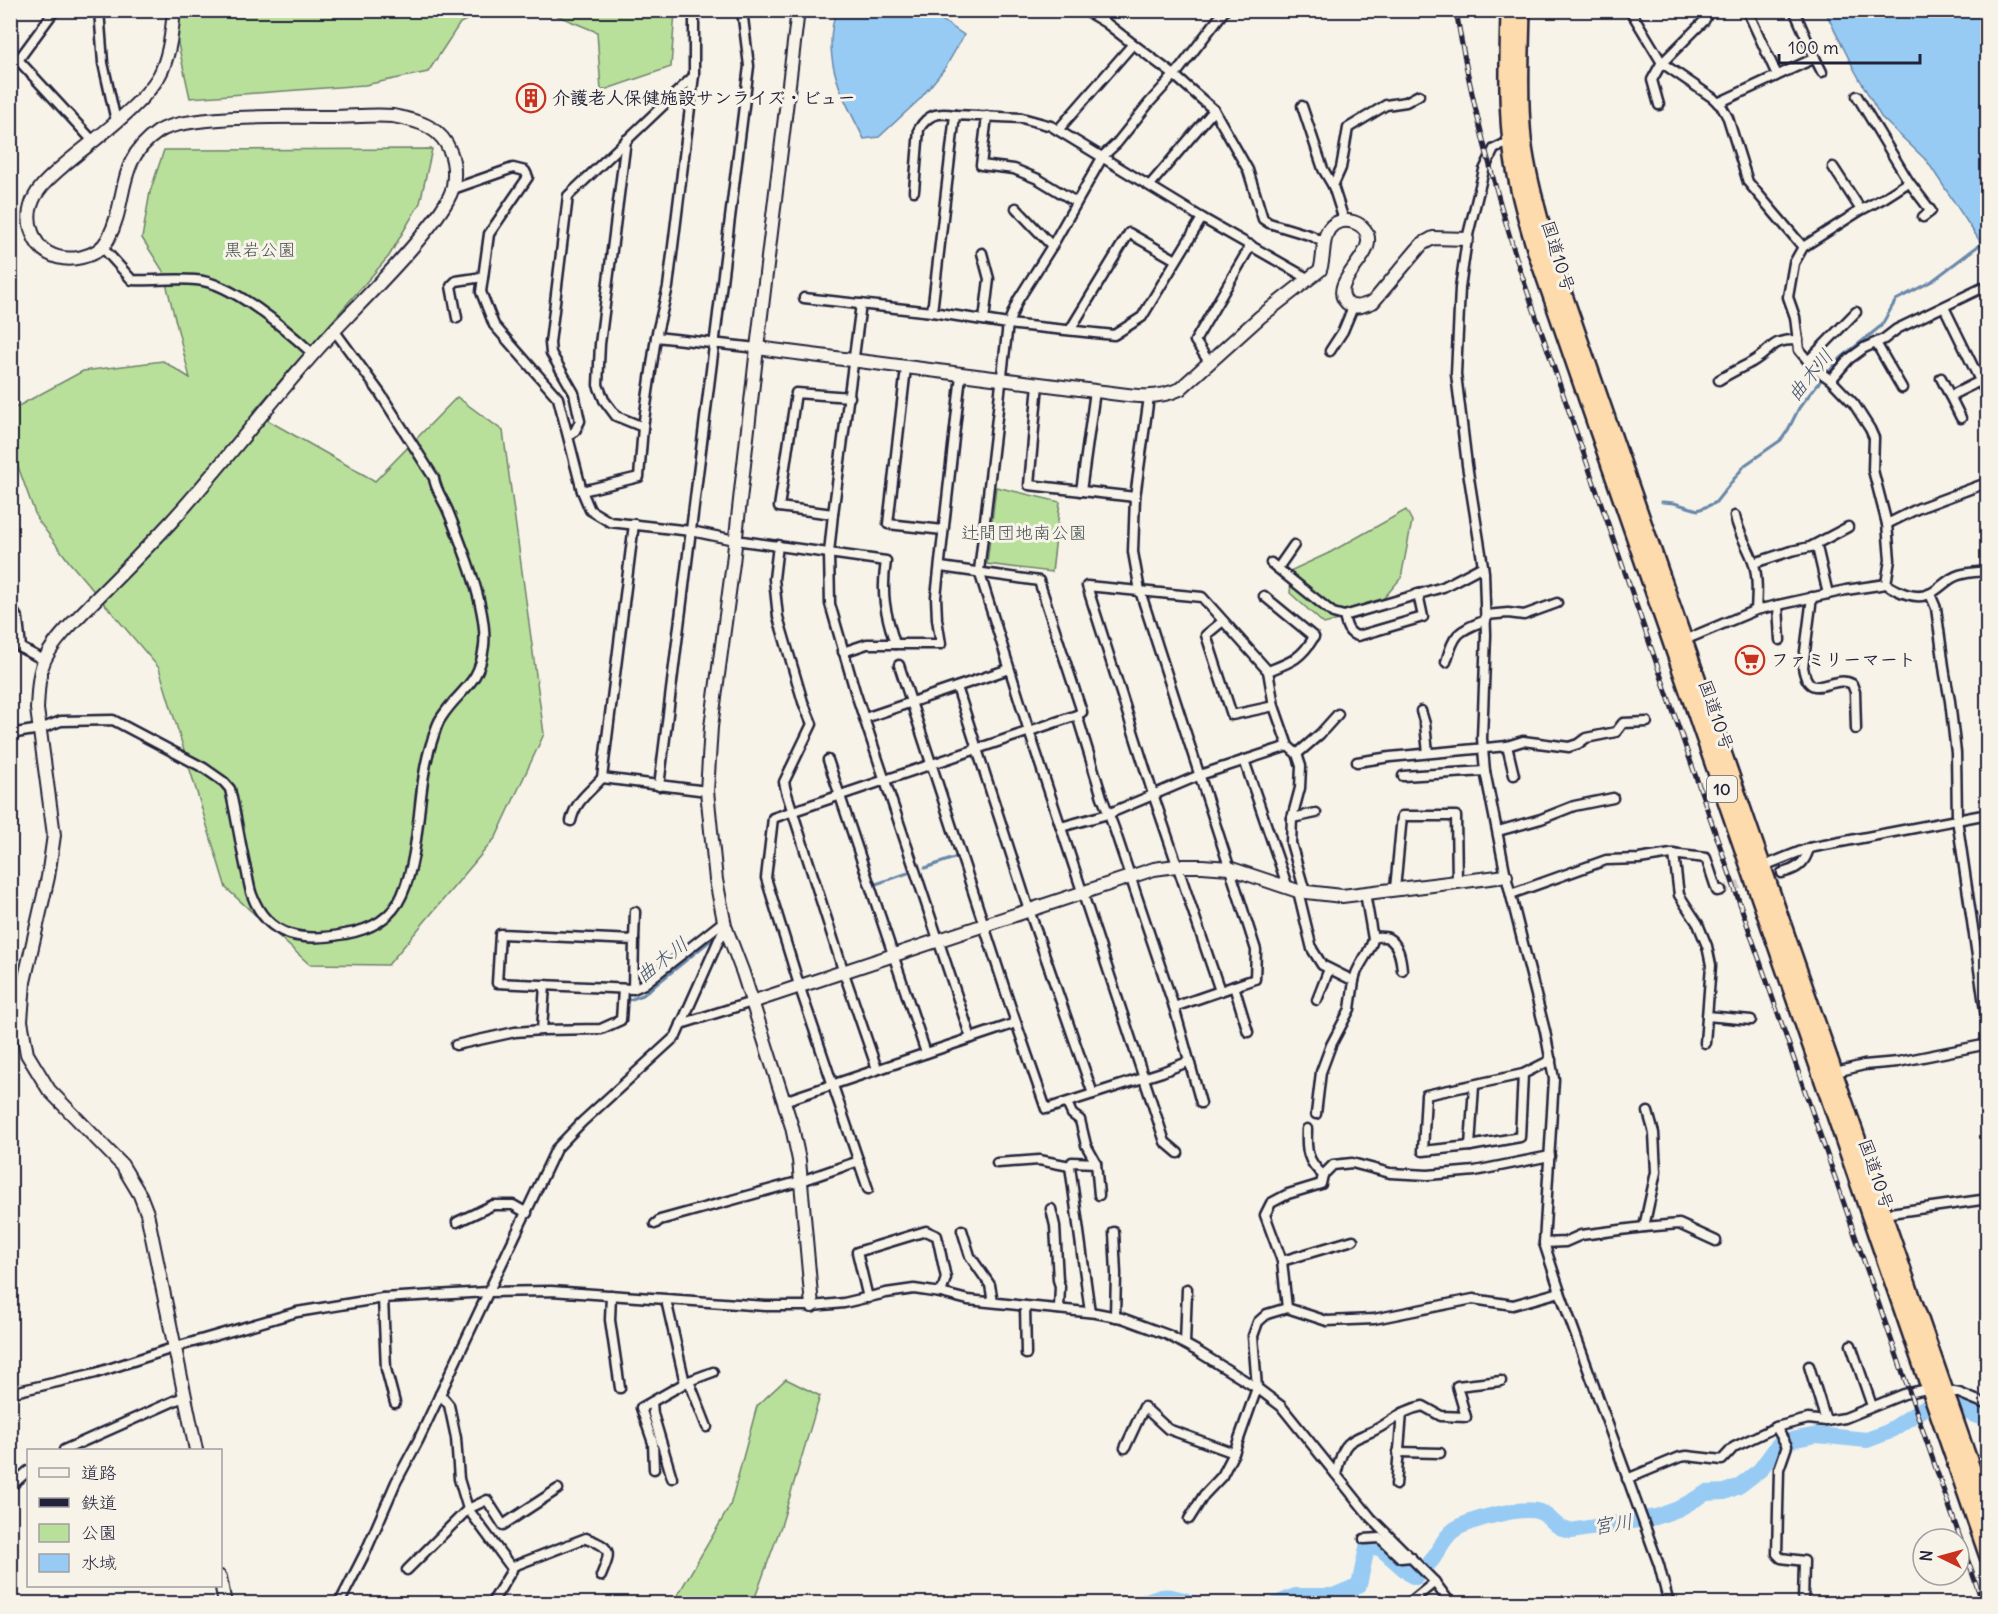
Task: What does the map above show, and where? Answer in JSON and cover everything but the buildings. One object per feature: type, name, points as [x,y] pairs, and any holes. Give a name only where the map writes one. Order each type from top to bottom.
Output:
[{"type":"highway","name":"国道10号","points":[[1509,10],[1507,72],[1511,141],[1522,206],[1537,255],[1677,643],[1936,1389],[1988,1515]]},
{"type":"highway","name":"国道10号","points":[[1522,10],[1520,78],[1523,130],[1537,208],[1547,246],[1677,643]]},
{"type":"highway","name":"国道10号","points":[[1828,1075],[1883,1214],[1988,1557]]},
{"type":"street","points":[[19,59],[55,10]]},
{"type":"street","points":[[99,10],[103,63],[116,121]]},
{"type":"street","points":[[174,10],[170,47],[160,73],[144,97],[43,184],[31,205],[29,222],[36,241],[48,253],[70,259],[85,256],[103,248],[115,225],[124,182],[132,158],[147,140],[162,129],[186,123],[249,118],[391,116],[420,123],[431,128],[446,140],[451,152],[454,174],[453,189],[447,204],[428,227],[377,286],[312,353],[218,470],[62,634],[44,660],[38,688],[37,709],[54,835],[48,877],[24,982],[21,1022],[27,1054],[49,1090],[122,1165],[140,1195],[147,1213],[176,1347],[183,1397],[196,1449]]},
{"type":"street","points":[[582,491],[639,477],[643,428],[656,337],[668,287],[694,75],[694,10]]},
{"type":"street","points":[[659,786],[749,66],[742,10]]},
{"type":"street","points":[[798,10],[711,727],[707,792],[716,880],[724,923],[792,1127],[801,1181],[812,1306]]},
{"type":"street","points":[[1084,10],[1106,23],[1174,75],[1214,110],[1248,170],[1263,219],[1269,223],[1312,236],[1324,243]]},
{"type":"street","points":[[1630,10],[1662,62],[1718,103],[1728,118],[1748,183],[1803,247]]},
{"type":"street","points":[[1659,105],[1652,80],[1662,62],[1704,21],[1710,10]]},
{"type":"street","points":[[1747,10],[1778,75]]},
{"type":"street","points":[[1794,10],[1822,72]]},
{"type":"street","points":[[1178,1153],[1165,1142],[979,572],[1008,324],[1018,300],[1052,246],[1103,156],[1117,143],[1174,75],[1221,12]]},
{"type":"street","points":[[1058,130],[1133,44]]},
{"type":"street","points":[[10,51],[93,141]]},
{"type":"street","points":[[1718,103],[1815,58]]},
{"type":"street","points":[[569,436],[575,431],[580,421],[574,393],[551,353],[550,344],[568,196],[694,75]]},
{"type":"street","points":[[1333,186],[1341,168],[1348,128],[1386,105],[1406,102],[1419,95]]},
{"type":"street","points":[[1857,96],[1909,182],[1931,211],[1923,217]]},
{"type":"street","points":[[1302,106],[1323,169],[1333,186],[1344,220]]},
{"type":"street","points":[[1150,185],[1214,110]]},
{"type":"street","points":[[914,190],[919,129],[932,115],[942,112],[955,115],[1022,118],[1051,126],[1202,218],[1309,279]]},
{"type":"street","points":[[932,312],[955,115]]},
{"type":"street","points":[[987,116],[981,165],[1022,172],[1076,202]]},
{"type":"street","points":[[626,140],[600,344],[598,385],[604,400],[616,416],[643,428]]},
{"type":"street","points":[[1511,141],[1494,149],[1484,170],[1467,239],[1460,288],[1456,374],[1483,566],[1486,617],[1483,748],[1485,771],[1506,876],[1554,1079],[1544,1243],[1659,1565],[1669,1604]]},
{"type":"street","points":[[1833,167],[1861,210]]},
{"type":"street","points":[[453,189],[513,168],[525,171],[528,177],[489,234],[481,292],[494,326],[558,398],[582,491],[590,510],[610,522],[691,531],[735,540],[886,561],[882,582],[885,610],[895,644]]},
{"type":"street","points":[[1886,584],[1890,560],[1887,524],[1873,470],[1874,438],[1861,414],[1799,350],[1795,317],[1788,297],[1794,263],[1803,247],[1909,182]]},
{"type":"street","points":[[1016,208],[1052,246]]},
{"type":"street","points":[[804,298],[1114,335],[1142,317],[1202,218]]},
{"type":"street","points":[[656,337],[1095,391],[1149,397],[1165,396],[1180,389],[1260,317],[1320,270],[1327,232],[1333,224],[1344,220],[1355,222],[1364,229],[1369,240],[1366,253],[1345,279],[1342,291],[1345,301],[1353,307],[1373,302],[1422,244],[1433,238],[1467,239]]},
{"type":"street","points":[[1070,330],[1129,233],[1176,260]]},
{"type":"street","points":[[1209,362],[1195,341],[1251,246]]},
{"type":"street","points":[[103,248],[132,280],[199,280],[235,294],[274,319],[312,353]]},
{"type":"street","points":[[982,253],[989,279],[984,320]]},
{"type":"street","points":[[457,318],[451,286],[456,281],[483,277]]},
{"type":"street","points":[[1826,377],[1864,348],[1884,339],[1897,329],[1982,288],[1988,298]]},
{"type":"street","points":[[861,304],[850,397],[832,514],[829,553],[830,604],[843,652],[971,1038]]},
{"type":"street","points":[[1330,351],[1343,331],[1353,307]]},
{"type":"street","points":[[1944,307],[1988,397]]},
{"type":"street","points":[[1808,361],[1856,312]]},
{"type":"street","points":[[10,734],[40,729],[61,721],[112,720],[204,768],[224,782],[230,789],[252,895],[262,916],[273,927],[294,936],[323,939],[355,933],[370,927],[385,918],[395,908],[410,872],[430,746],[440,719],[474,680],[478,672],[484,643],[482,621],[465,555],[434,478],[380,393],[334,330]]},
{"type":"street","points":[[1719,380],[1753,361],[1776,342],[1798,340]]},
{"type":"street","points":[[1876,343],[1902,388]]},
{"type":"street","points":[[906,368],[888,524],[943,530]]},
{"type":"street","points":[[843,652],[867,644],[941,644],[936,597],[961,375]]},
{"type":"street","points":[[1941,378],[1961,418]]},
{"type":"street","points":[[1950,396],[1980,381]]},
{"type":"street","points":[[1038,384],[1029,485],[1135,497]]},
{"type":"street","points":[[1081,491],[1095,391]]},
{"type":"street","points":[[832,514],[779,507],[796,393],[850,397]]},
{"type":"street","points":[[1149,397],[1135,497],[1133,552],[1140,591],[1256,950],[1255,979],[1174,1007]]},
{"type":"street","points":[[1887,524],[1919,508],[1981,485]]},
{"type":"street","points":[[1735,516],[1737,528],[1754,564],[1757,587],[1756,610]]},
{"type":"street","points":[[571,821],[579,801],[602,778],[634,524]]},
{"type":"street","points":[[1754,564],[1812,546],[1848,527]]},
{"type":"street","points":[[778,545],[774,579],[778,617],[803,702],[812,724],[784,782],[791,810],[877,1070]]},
{"type":"street","points":[[1294,545],[1274,566],[1333,613],[1344,616],[1443,587],[1483,566]]},
{"type":"street","points":[[1812,546],[1817,547],[1828,594]]},
{"type":"street","points":[[868,1189],[800,988],[766,878],[773,818],[1082,712],[1039,581],[940,567]]},
{"type":"street","points":[[1677,643],[1756,610],[1812,597],[1886,584],[1896,591],[1923,596],[1959,575],[1988,571]]},
{"type":"street","points":[[1220,992],[1176,866],[1088,586],[1202,597],[1268,670],[1274,706],[1288,746],[1296,754],[1301,766],[1300,788],[1292,818],[1297,890]]},
{"type":"street","points":[[1344,616],[1349,631],[1358,636],[1423,617],[1418,594]]},
{"type":"street","points":[[1930,594],[1936,608],[1950,702],[1956,753],[1957,819],[1988,1031]]},
{"type":"street","points":[[1264,596],[1314,638],[1306,652],[1293,662],[1268,670]]},
{"type":"street","points":[[1812,597],[1804,674],[1806,680],[1817,687],[1845,681],[1852,684],[1855,692],[1856,729]]},
{"type":"street","points":[[1446,662],[1453,639],[1486,617],[1508,613],[1524,615],[1557,603]]},
{"type":"street","points":[[1778,605],[1780,640]]},
{"type":"street","points":[[10,606],[18,619],[21,648],[44,660]]},
{"type":"street","points":[[1223,621],[1206,635],[1232,715],[1274,706]]},
{"type":"street","points":[[899,665],[1046,1109],[1190,1061]]},
{"type":"street","points":[[865,718],[1009,669]]},
{"type":"street","points":[[957,687],[1029,910],[1093,1094]]},
{"type":"street","points":[[1421,711],[1425,724],[1428,753]]},
{"type":"street","points":[[1296,754],[1320,734],[1338,714]]},
{"type":"street","points":[[1077,715],[1091,764],[1174,1007],[1201,1103]]},
{"type":"street","points":[[1357,762],[1507,746],[1523,741],[1569,747],[1586,738],[1616,732],[1623,723],[1647,722]]},
{"type":"street","points":[[1061,827],[1108,814],[1200,775],[1288,746]]},
{"type":"street","points":[[1507,746],[1514,775]]},
{"type":"street","points":[[828,760],[926,1053]]},
{"type":"street","points":[[1244,760],[1297,890],[1312,949],[1322,965],[1354,981]]},
{"type":"street","points":[[1403,776],[1485,771]]},
{"type":"street","points":[[602,778],[707,792]]},
{"type":"street","points":[[1498,831],[1541,819],[1574,806],[1613,798]]},
{"type":"street","points":[[1292,818],[1316,813]]},
{"type":"street","points":[[1756,869],[1809,848],[1988,814]]},
{"type":"street","points":[[1395,889],[1402,816],[1456,816],[1457,882]]},
{"type":"street","points":[[1782,873],[1795,869],[1806,860],[1809,848]]},
{"type":"street","points":[[1511,894],[1606,860],[1639,859],[1674,854],[1706,858],[1717,891],[1721,890]]},
{"type":"street","points":[[1674,854],[1679,895],[1698,924],[1707,946],[1711,965],[1705,1043]]},
{"type":"street","points":[[681,1024],[800,988],[1154,869],[1176,866],[1229,868],[1297,890],[1342,896],[1506,876]]},
{"type":"street","points":[[1316,1114],[1321,1072],[1331,1045],[1350,1009],[1355,972],[1372,947],[1373,937],[1365,893]]},
{"type":"street","points":[[633,989],[635,912]]},
{"type":"street","points":[[634,940],[500,934],[497,983],[633,989],[644,984],[724,923]]},
{"type":"street","points":[[339,1604],[556,1149],[582,1122],[676,1036],[724,923]]},
{"type":"street","points":[[1373,937],[1388,938],[1395,944],[1401,957],[1402,970]]},
{"type":"street","points":[[1317,1000],[1329,969]]},
{"type":"street","points":[[543,1030],[545,985]]},
{"type":"street","points":[[1234,986],[1248,1032]]},
{"type":"street","points":[[456,1045],[515,1032],[601,1029],[621,1020],[623,989]]},
{"type":"street","points":[[1707,1016],[1751,1020]]},
{"type":"street","points":[[784,1101],[1016,1023]]},
{"type":"street","points":[[1828,1075],[1864,1065],[1898,1062],[1988,1044]]},
{"type":"street","points":[[1523,1074],[1520,1137],[1423,1151],[1426,1095],[1523,1074],[1551,1060]]},
{"type":"street","points":[[1470,1146],[1474,1086]]},
{"type":"street","points":[[1067,1102],[1072,1114],[1080,1120],[1086,1145],[1096,1163],[1100,1195]]},
{"type":"street","points":[[1644,1227],[1656,1172],[1654,1133],[1648,1112]]},
{"type":"street","points":[[1307,1129],[1306,1145],[1312,1165],[1323,1175]]},
{"type":"street","points":[[1287,1308],[1282,1261],[1265,1215],[1271,1203],[1288,1194],[1321,1184],[1323,1175],[1334,1165],[1352,1163],[1390,1173],[1428,1175],[1475,1171],[1550,1156]]},
{"type":"street","points":[[997,1163],[1039,1160],[1070,1166]]},
{"type":"street","points":[[655,1224],[660,1220],[801,1181],[859,1161]]},
{"type":"street","points":[[1090,1312],[1070,1166],[1072,1162],[1096,1163]]},
{"type":"street","points":[[1883,1214],[1988,1198]]},
{"type":"street","points":[[457,1222],[493,1205],[513,1205],[527,1213]]},
{"type":"street","points":[[1051,1209],[1055,1226],[1060,1286],[1059,1309]]},
{"type":"street","points":[[1544,1243],[1565,1242],[1581,1236],[1679,1224],[1716,1241]]},
{"type":"street","points":[[962,1230],[970,1256],[990,1285],[993,1302]]},
{"type":"street","points":[[868,1298],[857,1252],[926,1231],[937,1236],[946,1278],[941,1293]]},
{"type":"street","points":[[1114,1232],[1115,1317]]},
{"type":"street","points":[[1282,1261],[1353,1240]]},
{"type":"street","points":[[10,1393],[96,1373],[297,1312],[383,1298],[488,1292],[564,1291],[666,1300],[766,1306],[812,1306],[844,1303],[914,1289],[968,1300],[1090,1312],[1154,1329],[1185,1344],[1257,1388],[1281,1406],[1371,1518],[1434,1581],[1451,1604]]},
{"type":"street","points":[[1185,1344],[1187,1289]]},
{"type":"street","points":[[1189,1519],[1204,1495],[1222,1476],[1234,1453],[1257,1388],[1253,1336],[1258,1322],[1267,1314],[1287,1308],[1327,1321],[1374,1319],[1473,1299],[1513,1305],[1560,1292]]},
{"type":"street","points":[[611,1295],[610,1320],[620,1388]]},
{"type":"street","points":[[383,1298],[386,1369],[395,1403]]},
{"type":"street","points":[[666,1300],[687,1382],[707,1426]]},
{"type":"street","points":[[1025,1306],[1026,1354]]},
{"type":"street","points":[[1851,1345],[1872,1406]]},
{"type":"street","points":[[1809,1366],[1826,1420]]},
{"type":"street","points":[[654,1469],[653,1443],[641,1408],[687,1382],[713,1372]]},
{"type":"street","points":[[1336,1474],[1343,1450],[1363,1434],[1409,1409],[1423,1406],[1441,1416],[1466,1417],[1457,1386],[1501,1381]]},
{"type":"street","points":[[1627,1479],[1680,1456],[1722,1460],[1734,1447],[1776,1427],[1800,1420],[1845,1418],[1872,1406],[1936,1389],[1959,1393],[1988,1406]]},
{"type":"street","points":[[440,1394],[449,1405],[456,1438],[459,1479],[468,1509],[512,1570],[493,1601]]},
{"type":"street","points":[[66,1449],[183,1397]]},
{"type":"street","points":[[652,1402],[653,1414],[672,1478]]},
{"type":"street","points":[[1125,1448],[1144,1407],[1168,1429],[1234,1453]]},
{"type":"street","points":[[1396,1485],[1402,1413]]},
{"type":"street","points":[[1776,1427],[1786,1446],[1779,1469],[1777,1554],[1781,1558],[1804,1561],[1803,1604]]},
{"type":"street","points":[[1398,1452],[1440,1453]]},
{"type":"street","points":[[10,1487],[27,1472]]},
{"type":"street","points":[[407,1570],[468,1509],[487,1500],[503,1525],[558,1490]]},
{"type":"street","points":[[511,1567],[586,1538],[604,1544],[609,1551],[609,1557],[601,1576]]},
{"type":"street","points":[[1364,1539],[1380,1538],[1401,1558],[1414,1560]]},
{"type":"street","points":[[1409,1603],[1434,1581]]},
{"type":"street","points":[[222,1587],[225,1604]]},
{"type":"green space","points":[[178,10],[485,11],[460,23],[428,72],[365,85],[190,98],[173,21]]},
{"type":"green space","points":[[546,11],[675,11],[671,67],[601,91],[597,32]]},
{"type":"green space","name":"黒岩公園","points":[[432,149],[420,203],[389,256],[253,412],[375,481],[457,397],[503,431],[544,734],[496,837],[388,965],[309,964],[226,888],[159,668],[70,563],[37,519],[11,447],[11,410],[83,371],[163,361],[190,378],[163,271],[142,238],[150,192],[164,150]]},
{"type":"green space","name":"辻間団地南公園","points":[[996,487],[1060,502],[1052,572],[987,564]]},
{"type":"green space","points":[[1406,510],[1412,521],[1401,578],[1373,611],[1324,624],[1290,593],[1292,570],[1329,553]]},
{"type":"green space","points":[[786,1379],[820,1396],[781,1526],[753,1603],[673,1603],[730,1506],[757,1406]]},
{"type":"water","points":[[927,10],[964,35],[945,68],[920,99],[879,137],[864,139],[848,107],[832,61],[832,29],[836,11]]},
{"type":"water","points":[[1825,11],[1987,11],[1987,252],[1927,161],[1881,117]]},
{"type":"waterway","name":"曲木川","points":[[1662,502],[1698,510],[1715,503],[1745,465],[1781,440],[1799,408],[1816,386],[1841,358],[1881,326],[1896,300],[1932,281],[1982,243]]},
{"type":"waterway","name":"曲木川","points":[[925,868],[957,857]]},
{"type":"waterway","name":"曲木川","points":[[876,884],[908,873]]},
{"type":"waterway","name":"曲木川","points":[[629,1000],[643,995],[711,940]]},
{"type":"waterway","name":"宮川","points":[[1276,1604],[1295,1596],[1333,1596],[1359,1585],[1367,1548],[1379,1547],[1416,1577],[1432,1560],[1450,1533],[1461,1526],[1483,1518],[1532,1510],[1540,1512],[1561,1528],[1571,1531],[1656,1517],[1678,1509],[1706,1493],[1725,1492],[1739,1486],[1760,1470],[1779,1444],[1817,1435],[1867,1440],[1888,1432],[1924,1408],[1962,1407],[1972,1414],[1988,1419]]},
{"type":"waterway","name":"宮川","points":[[1139,1604],[1167,1596],[1195,1604]]},
{"type":"tunnel","points":[[1721,890],[1782,873]]},
{"type":"railway","points":[[1456,10],[1483,142],[1520,270],[1983,1604]]},
{"type":"place","name":"介護老人保健施設サンライズ・ビュー","points":[[531,98]]},
{"type":"place","name":"ファミリーマート","points":[[1750,660]]}]
